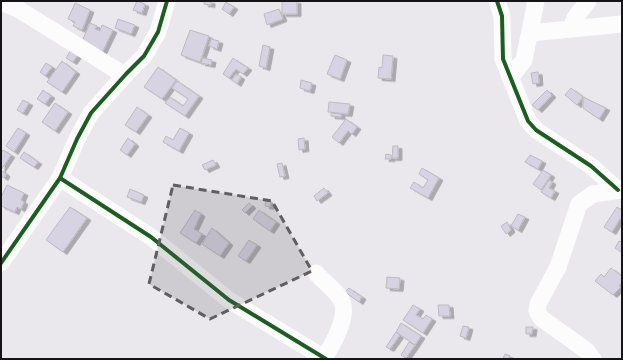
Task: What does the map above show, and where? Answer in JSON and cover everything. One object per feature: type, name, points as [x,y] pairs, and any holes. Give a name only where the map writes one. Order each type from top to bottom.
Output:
[{"type":"street","points":[[1,262],[60,178],[76,139],[91,113],[144,56],[158,32],[167,1]]},
{"type":"street","points":[[497,1],[502,16],[503,59],[528,121],[536,130],[591,166],[620,190]]},
{"type":"street","points":[[510,78],[524,60],[536,1]]},
{"type":"street","points":[[571,28],[575,18],[588,1]]},
{"type":"street","points":[[3,3],[121,73],[126,74]]},
{"type":"street","points":[[530,32],[571,28],[604,27],[622,24]]},
{"type":"street","points":[[60,178],[151,237],[229,300],[325,358],[334,341],[344,310],[340,297],[316,273]]},
{"type":"street","points":[[593,359],[587,351],[541,318],[537,311],[538,304],[558,266],[579,204],[593,194],[620,190]]},
{"type":"highlighted area","points":[[173,185],[272,201],[312,271],[210,319],[149,284]]},
{"type":"building","points":[[137,1],[145,4],[142,13],[133,10]]},
{"type":"building","points":[[204,1],[211,1],[211,5],[204,4]]},
{"type":"building","points":[[282,1],[297,1],[297,14],[282,14]]},
{"type":"building","points":[[226,2],[234,7],[229,14],[222,9]]},
{"type":"building","points":[[75,3],[90,10],[82,30],[73,26],[75,22],[68,19]]},
{"type":"building","points":[[279,9],[283,19],[267,25],[264,14]]},
{"type":"building","points":[[118,19],[135,25],[131,34],[115,28]]},
{"type":"building","points":[[90,23],[97,26],[95,29],[100,31],[102,25],[113,30],[100,57],[82,41]]},
{"type":"building","points":[[190,30],[209,36],[200,62],[181,55]]},
{"type":"building","points":[[211,39],[219,41],[217,49],[209,46]]},
{"type":"building","points":[[74,45],[81,50],[73,62],[66,58]]},
{"type":"building","points":[[263,45],[270,47],[266,68],[259,66]]},
{"type":"building","points":[[335,55],[347,60],[340,79],[327,74]]},
{"type":"building","points":[[383,55],[393,56],[391,79],[378,78],[379,67],[382,68]]},
{"type":"building","points":[[203,58],[212,60],[211,65],[201,63]]},
{"type":"building","points":[[233,58],[248,68],[243,74],[236,69],[229,78],[223,74]]},
{"type":"building","points":[[62,61],[76,72],[62,92],[47,82]]},
{"type":"building","points":[[46,63],[52,67],[45,76],[40,72]]},
{"type":"building","points":[[158,67],[176,80],[162,99],[144,87]]},
{"type":"building","points":[[538,72],[539,83],[533,84],[531,73]]},
{"type":"building","points":[[236,74],[241,77],[237,84],[232,80]]},
{"type":"building","points":[[301,80],[312,83],[310,91],[300,88]]},
{"type":"building","points":[[177,81],[199,96],[185,116],[165,103],[170,97],[183,106],[188,99],[172,88]]},
{"type":"building","points":[[571,88],[583,97],[577,105],[565,95]]},
{"type":"building","points":[[43,90],[51,96],[45,104],[37,99]]},
{"type":"building","points":[[547,90],[552,95],[538,110],[532,105]]},
{"type":"building","points":[[583,97],[606,108],[599,119],[583,108]]},
{"type":"building","points":[[23,100],[29,103],[23,113],[17,110]]},
{"type":"building","points":[[329,102],[350,104],[348,114],[328,112]]},
{"type":"building","points":[[55,103],[68,112],[55,131],[42,122]]},
{"type":"building","points":[[137,107],[148,115],[136,132],[125,125]]},
{"type":"building","points":[[331,113],[341,114],[341,117],[331,116]]},
{"type":"building","points":[[346,119],[357,127],[352,134],[348,131],[339,143],[332,137]]},
{"type":"building","points":[[18,128],[26,133],[14,152],[6,146]]},
{"type":"building","points":[[180,128],[189,133],[179,151],[163,142],[166,136],[173,140]]},
{"type":"building","points":[[128,138],[135,144],[127,155],[120,150]]},
{"type":"building","points":[[304,138],[305,149],[299,150],[298,139]]},
{"type":"building","points":[[393,146],[398,146],[398,158],[392,158]]},
{"type":"building","points":[[3,150],[11,155],[1,170],[1,153]]},
{"type":"building","points":[[24,152],[38,162],[34,167],[20,158]]},
{"type":"building","points":[[386,154],[391,155],[391,159],[385,159]]},
{"type":"building","points":[[530,155],[542,161],[538,169],[525,162]]},
{"type":"building","points":[[213,160],[216,165],[205,170],[202,165]]},
{"type":"building","points":[[282,163],[285,176],[280,177],[277,164]]},
{"type":"building","points":[[422,168],[439,178],[428,198],[410,188],[414,182],[423,188],[428,180],[419,174]]},
{"type":"building","points":[[1,170],[6,174],[4,178],[1,176]]},
{"type":"building","points":[[543,170],[551,175],[541,190],[533,184]]},
{"type":"building","points":[[549,180],[552,182],[549,188],[555,191],[551,198],[541,192]]},
{"type":"building","points":[[7,185],[24,193],[21,200],[24,202],[21,209],[17,207],[15,212],[1,206],[1,197]]},
{"type":"building","points":[[324,188],[328,193],[317,201],[314,196]]},
{"type":"building","points":[[130,189],[144,195],[141,202],[127,197]]},
{"type":"building","points":[[266,200],[271,202],[270,207],[265,206]]},
{"type":"building","points":[[249,203],[252,206],[245,213],[242,210]]},
{"type":"building","points":[[70,207],[87,218],[63,252],[46,240]]},
{"type":"building","points":[[617,207],[622,210],[622,221],[620,219],[612,232],[604,227]]},
{"type":"building","points":[[195,210],[201,214],[194,229],[202,234],[196,243],[180,233]]},
{"type":"building","points":[[259,210],[276,222],[270,231],[253,219]]},
{"type":"building","points":[[518,214],[525,217],[518,230],[511,226]]},
{"type":"building","points":[[507,222],[511,230],[506,234],[501,226]]},
{"type":"building","points":[[212,228],[229,243],[220,256],[202,244]]},
{"type":"building","points":[[249,240],[257,245],[246,261],[238,256]]},
{"type":"building","points":[[619,241],[622,242],[622,252],[615,248]]},
{"type":"building","points":[[611,268],[622,276],[622,282],[619,286],[621,287],[613,295],[595,281],[601,274],[604,277]]},
{"type":"building","points":[[387,277],[400,278],[399,289],[386,288]]},
{"type":"building","points":[[349,288],[362,297],[359,302],[345,292]]},
{"type":"building","points":[[413,305],[420,309],[416,315],[423,319],[426,315],[432,319],[423,333],[403,320]]},
{"type":"building","points":[[438,305],[449,305],[450,316],[439,316]]},
{"type":"building","points":[[401,323],[421,336],[415,345],[396,332]]},
{"type":"building","points":[[463,326],[469,327],[466,338],[460,336]]},
{"type":"building","points":[[526,327],[533,327],[532,334],[526,334]]},
{"type":"building","points":[[396,332],[400,335],[390,349],[386,347]]},
{"type":"building","points":[[409,342],[415,345],[406,358],[401,355]]},
{"type":"building","points":[[505,354],[510,356],[508,359],[503,359]]},
{"type":"cycle path","points":[[1,263],[60,178],[77,139],[91,113],[144,56],[158,32],[167,1]]},
{"type":"cycle path","points":[[497,1],[502,16],[503,59],[528,121],[536,130],[591,166],[618,190]]},
{"type":"cycle path","points":[[60,178],[151,237],[229,300],[326,359]]}]
